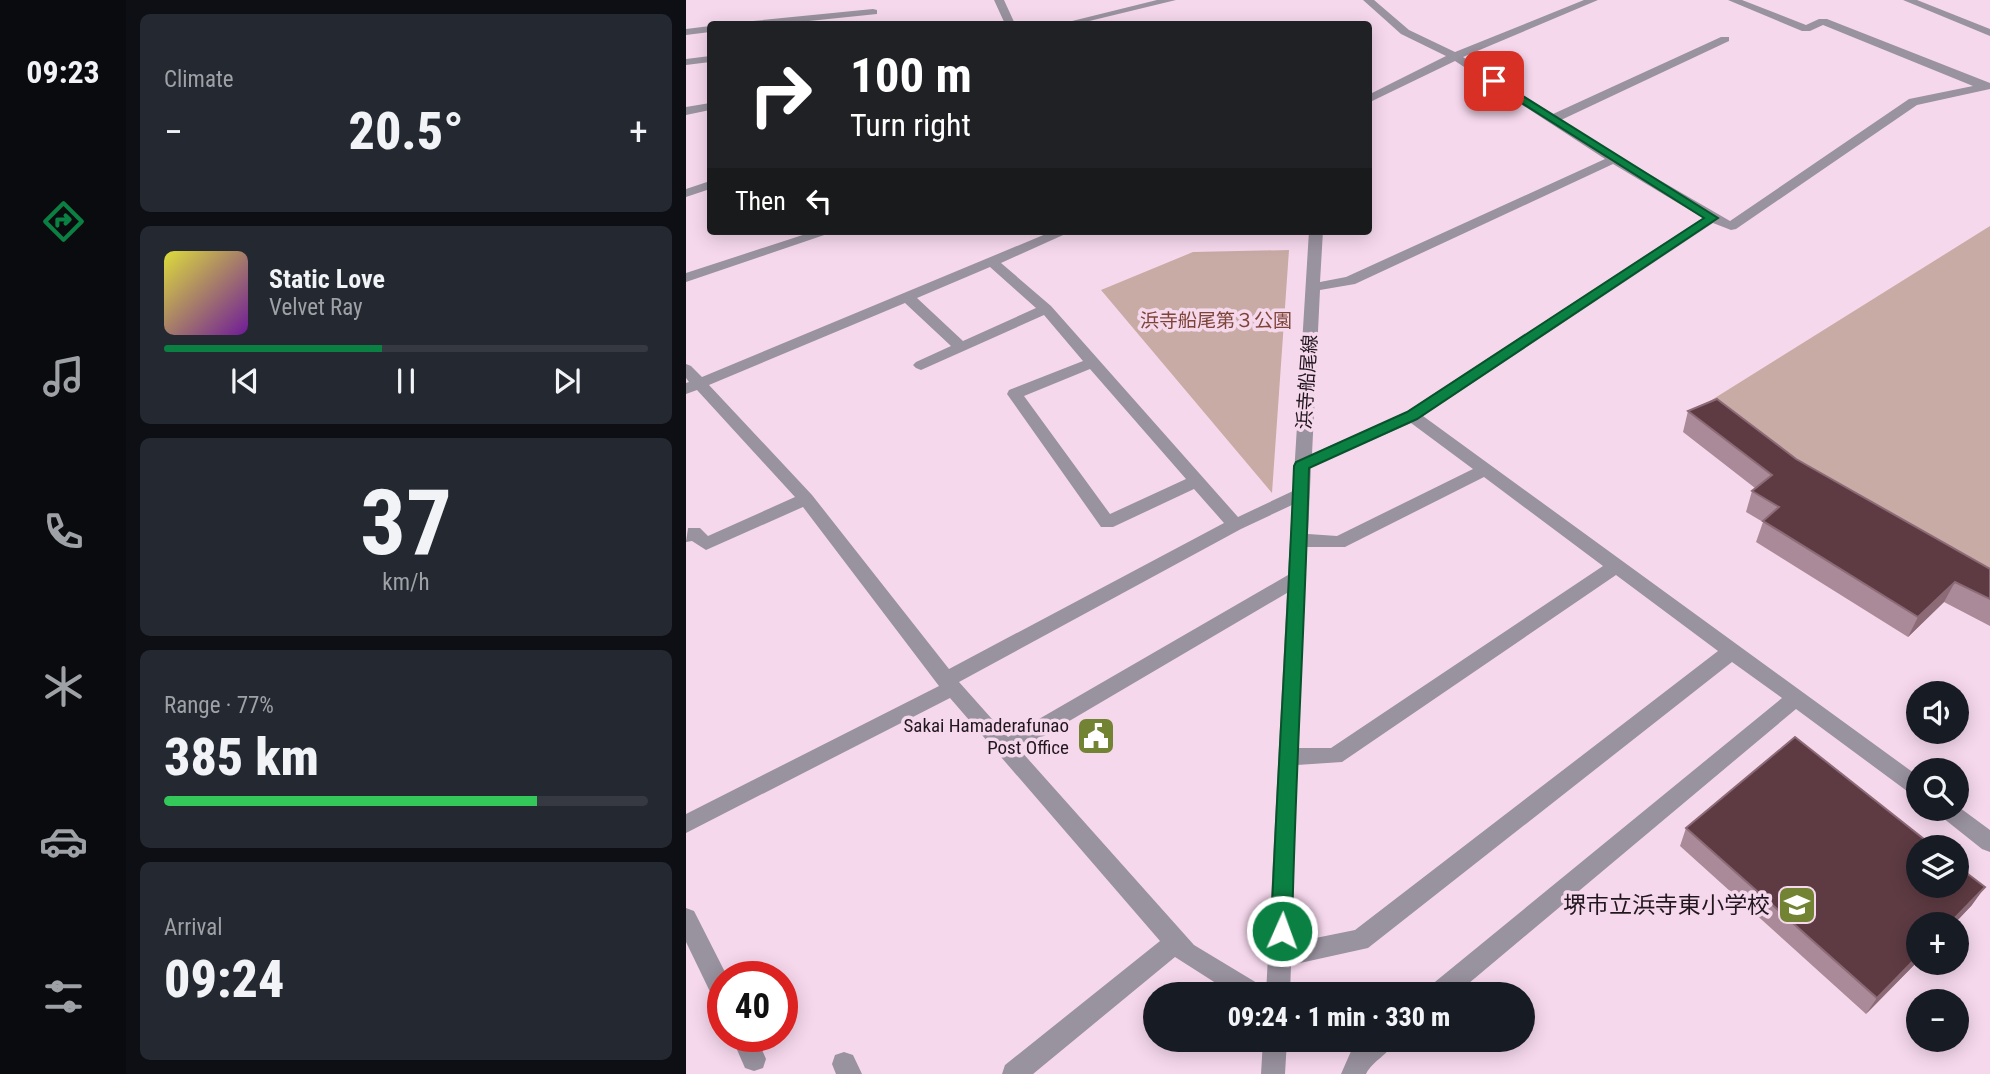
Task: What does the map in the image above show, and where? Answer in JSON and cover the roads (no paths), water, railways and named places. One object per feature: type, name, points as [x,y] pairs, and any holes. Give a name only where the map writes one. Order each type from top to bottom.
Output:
[{"type":"street","points":[[999,0],[1009,21]]},
{"type":"street","points":[[1082,21],[1171,0]]},
{"type":"street","points":[[1368,0],[1405,32],[1455,56],[1614,159],[1712,218],[1731,226],[1913,102],[1988,86]]},
{"type":"street","points":[[1372,98],[1455,56],[1593,0]]},
{"type":"street","points":[[1733,0],[1806,29],[1823,22],[1988,86]]},
{"type":"street","points":[[1909,0],[1990,33]]},
{"type":"street","points":[[792,21],[872,6]]},
{"type":"street","points":[[686,32],[707,29]]},
{"type":"street","points":[[1553,119],[1725,39]]},
{"type":"street","points":[[686,62],[707,59]]},
{"type":"street","points":[[686,111],[707,108]]},
{"type":"street","points":[[1314,287],[1350,281],[1614,159]]},
{"type":"street","points":[[686,193],[707,186]]},
{"type":"street","points":[[1302,466],[1412,416],[1712,218]]},
{"type":"street","points":[[686,278],[816,235]]},
{"type":"street","points":[[693,387],[1056,235]]},
{"type":"street","name":"浜寺船尾線","points":[[1279,982],[1287,758],[1316,235]]},
{"type":"street","points":[[992,262],[1046,309],[1235,525]]},
{"type":"street","points":[[907,297],[961,347]]},
{"type":"street","points":[[921,365],[1046,309]]},
{"type":"street","points":[[1093,362],[1015,394],[1107,523],[1197,481]]},
{"type":"street","points":[[686,369],[693,387],[806,499],[949,684],[1176,942],[1186,953],[1234,982]]},
{"type":"street","points":[[1412,416],[1906,779]]},
{"type":"street","points":[[1300,540],[1339,543],[1485,470]]},
{"type":"street","points":[[686,824],[949,684],[1235,525],[1301,494]]},
{"type":"street","points":[[686,536],[694,532],[706,544],[806,499]]},
{"type":"street","points":[[1287,758],[1335,756],[1616,566]]},
{"type":"street","points":[[1004,749],[1298,578]]},
{"type":"street","points":[[1281,956],[1360,940],[1732,651]]},
{"type":"street","points":[[1453,982],[1796,698]]},
{"type":"street","points":[[1962,821],[1990,842]]},
{"type":"street","points":[[686,918],[707,961]]},
{"type":"street","points":[[1014,1074],[1176,942]]},
{"type":"street","points":[[751,1052],[754,1059]]},
{"type":"street","points":[[1273,1074],[1274,1052]]},
{"type":"street","points":[[1353,1074],[1361,1058],[1368,1052]]},
{"type":"place","name":"Sakai Hamaderafunao Post Office","points":[[1096,736]]},
{"type":"place","name":"堺市立浜寺東小学校","points":[[1797,905]]},
{"type":"park label","name":"浜寺船尾第３公園","points":[[1216,320]]}]
